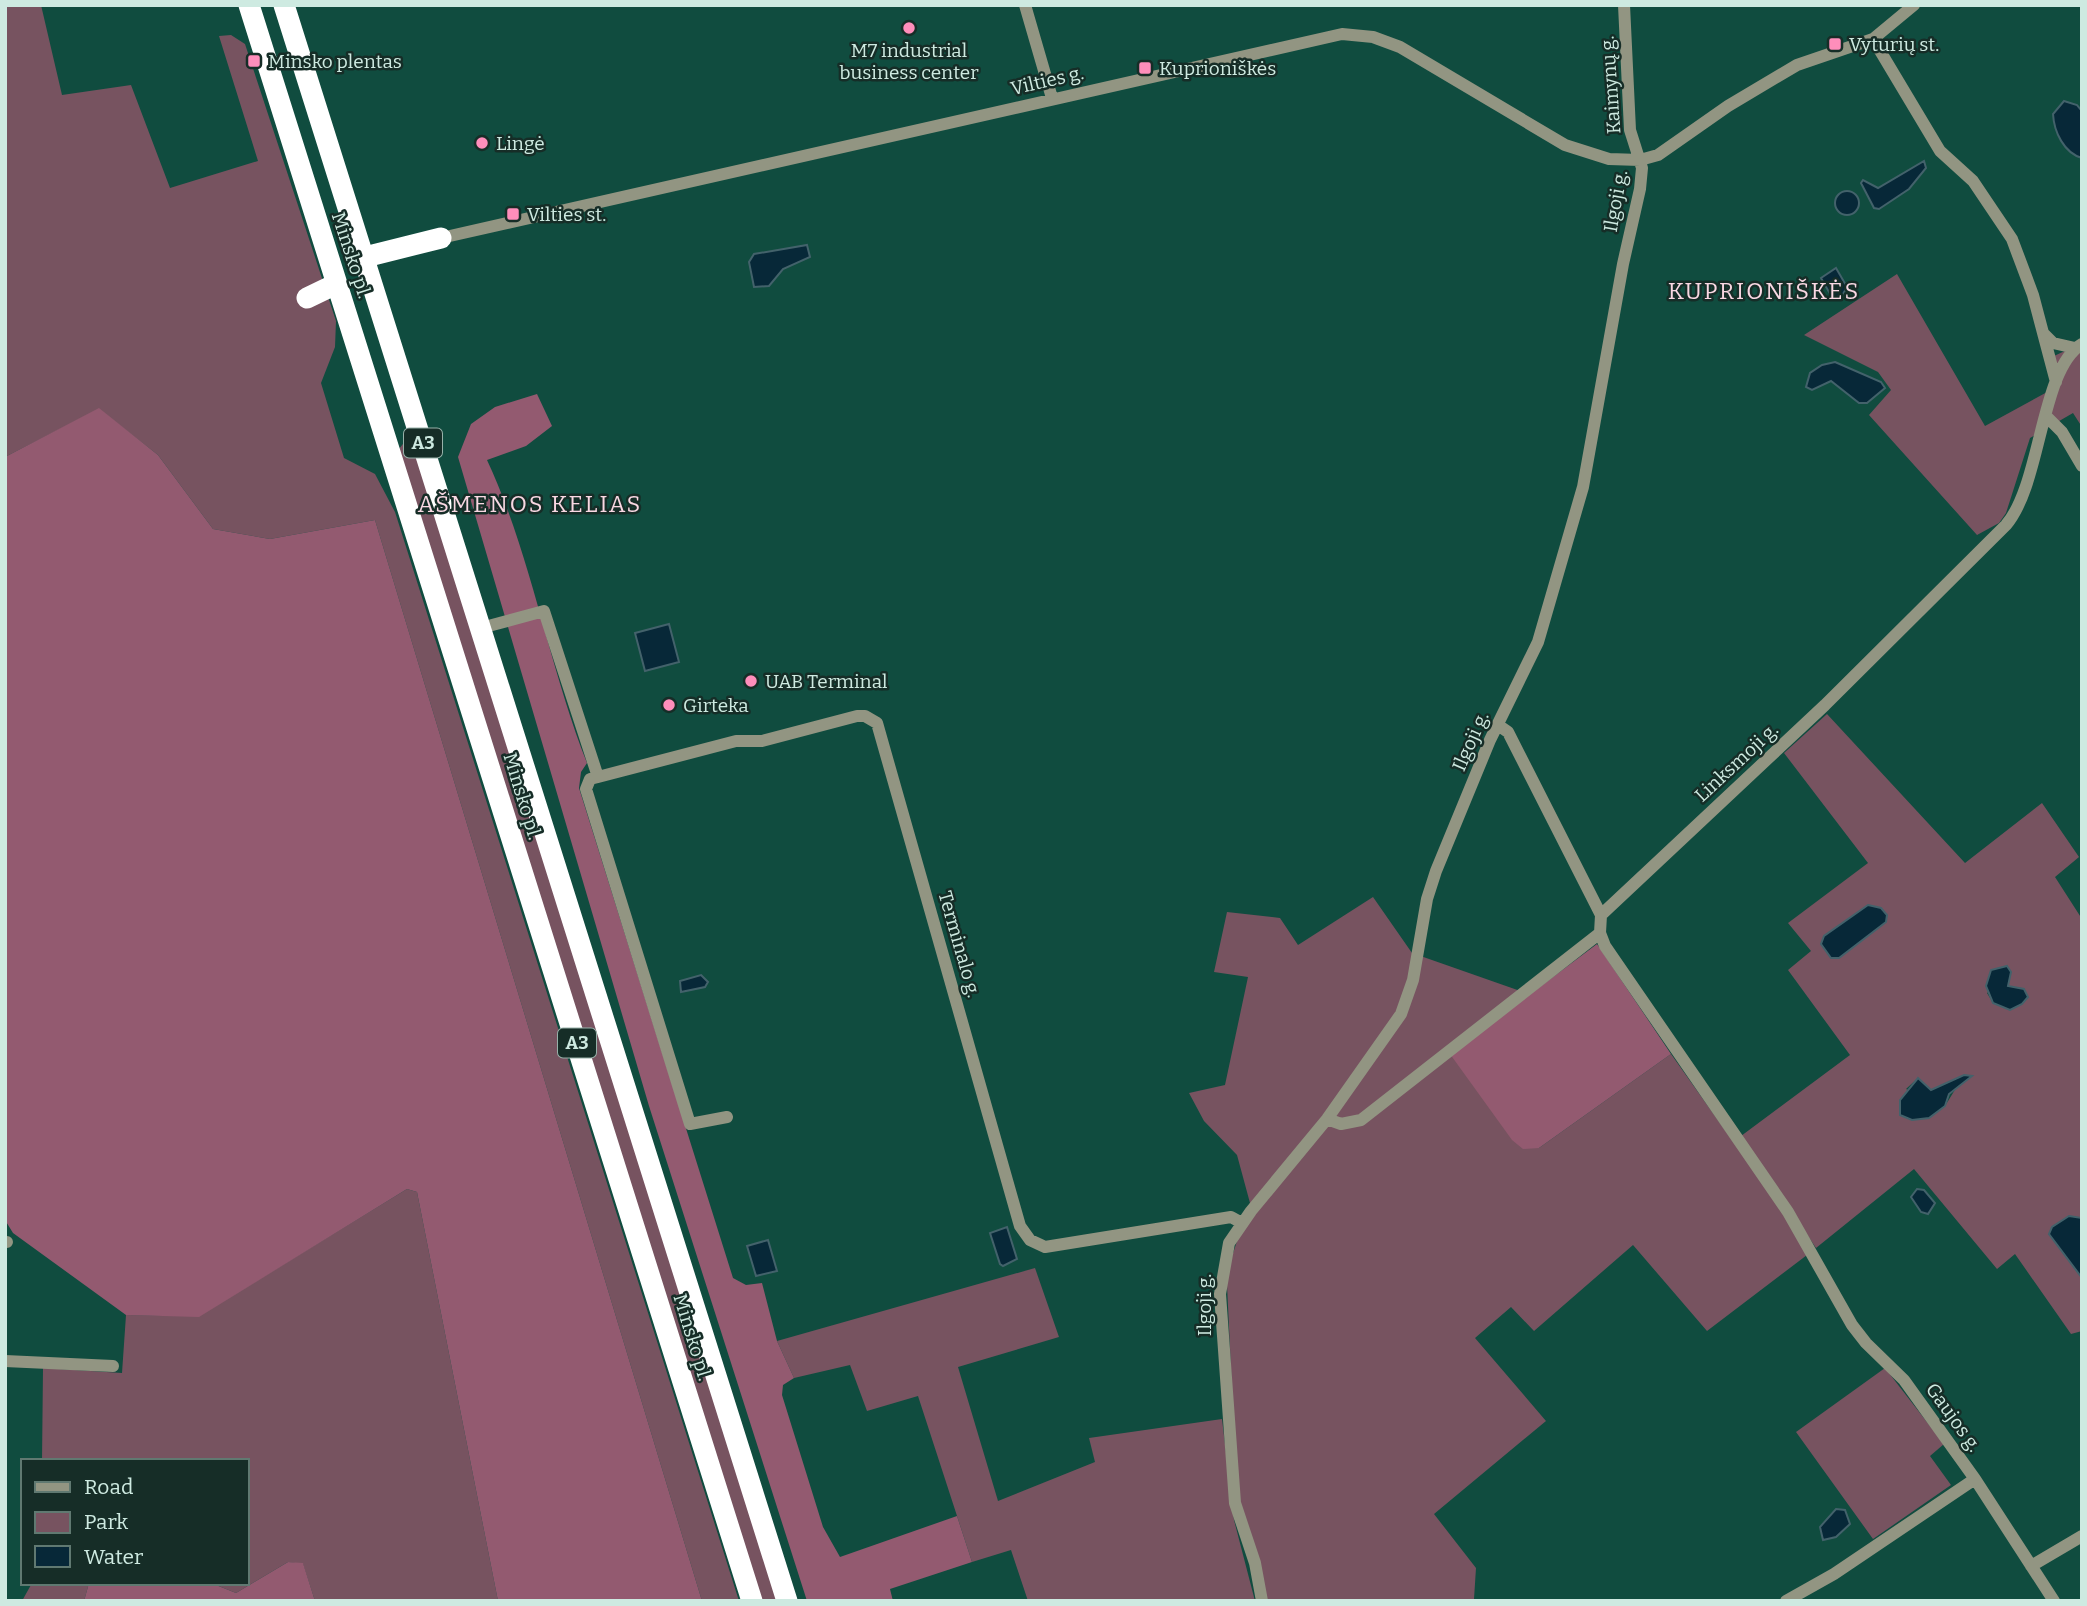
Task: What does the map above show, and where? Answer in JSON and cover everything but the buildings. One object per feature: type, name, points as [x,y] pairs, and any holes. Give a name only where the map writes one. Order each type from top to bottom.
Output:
[{"type":"highway","name":"Minsko pl.","points":[[249,5],[752,1601]]},
{"type":"highway","name":"Minsko pl.","points":[[285,5],[787,1601]]},
{"type":"highway","points":[[365,257],[441,238]]},
{"type":"highway","points":[[307,298],[337,284]]},
{"type":"highway","points":[[348,314],[369,350],[387,407],[404,426],[419,429]]},
{"type":"street","points":[[1025,5],[1052,98]]},
{"type":"street","name":"Kaimynų g.","points":[[1624,5],[1630,130],[1640,160]]},
{"type":"street","name":"Ilgoji g.","points":[[1262,1601],[1255,1563],[1235,1503],[1220,1294],[1229,1243],[1242,1223],[1327,1119],[1401,1014],[1413,980],[1427,899],[1436,871],[1498,725],[1538,642],[1583,488],[1623,264],[1640,189],[1640,160],[1658,155],[1728,106],[1797,65],[1874,38],[1914,5]]},
{"type":"street","name":"Vilties g.","points":[[441,238],[1332,35],[1358,34],[1386,41],[1420,57],[1565,145],[1609,159],[1640,160]]},
{"type":"street","points":[[1874,38],[1940,151],[1973,181],[2012,239],[2033,295],[2056,382]]},
{"type":"street","points":[[2043,333],[2053,343],[2078,346]]},
{"type":"street","name":"Linksmoji g.","points":[[1601,915],[1810,719],[2006,525],[2024,494],[2056,382],[2078,346]]},
{"type":"street","points":[[2046,416],[2062,432],[2082,466]]},
{"type":"street","points":[[481,628],[544,611],[598,777],[590,779],[586,789],[690,1124],[727,1116]]},
{"type":"street","name":"Terminalo g.","points":[[598,777],[736,741],[762,741],[857,716],[873,720],[877,723],[1020,1226],[1030,1240],[1045,1247],[1231,1217],[1242,1223]]},
{"type":"street","points":[[1327,1119],[1341,1124],[1361,1119],[1600,933],[1601,915],[1508,732],[1498,725]]},
{"type":"street","name":"Gaujos g.","points":[[1600,933],[1605,946],[1788,1212],[1852,1325],[1903,1380],[1975,1479],[2054,1601]]},
{"type":"street","points":[[5,1361],[113,1366]]},
{"type":"street","points":[[1786,1601],[1834,1574],[1975,1479]]},
{"type":"street","points":[[2031,1566],[2082,1535]]},
{"type":"green space","points":[[5,5],[41,5],[62,95],[131,85],[170,188],[258,161],[219,36],[231,35],[245,44],[336,321],[335,347],[321,383],[344,458],[375,474],[395,512],[739,1601],[702,1601],[375,520],[270,539],[213,529],[158,455],[99,409],[5,457]]},
{"type":"green space","points":[[1897,274],[1985,426],[2060,385],[2054,356],[2082,343],[2082,427],[2073,413],[2030,438],[2006,513],[1999,523],[1977,535],[1869,415],[1891,390],[1878,372],[1804,335]]},
{"type":"green space","points":[[406,440],[411,440],[780,1601],[759,1601],[399,449]]},
{"type":"green space","points":[[1827,714],[1965,863],[2042,803],[2079,857],[2055,877],[2082,919],[2082,1218],[2069,1216],[2055,1242],[2082,1278],[2082,1331],[2071,1334],[2015,1254],[1997,1269],[1914,1169],[1816,1248],[1741,1136],[1850,1055],[1788,970],[1811,951],[1788,923],[1868,863],[1784,753]],"holes":[[[2011,972],[2008,986],[2021,988],[2027,994],[1993,1003],[1987,993]],[[1964,1075],[1945,1106],[1906,1089],[1918,1078],[1931,1090]]]},
{"type":"green space","points":[[1373,897],[1412,953],[1529,994],[1539,1148],[1671,1054],[1783,1212],[1807,1255],[1707,1331],[1633,1245],[1534,1331],[1511,1307],[1475,1338],[1546,1421],[1434,1514],[1476,1568],[1474,1599],[1266,1601],[1241,1508],[1236,1475],[1227,1285],[1231,1259],[1250,1203],[1237,1155],[1204,1121],[1189,1093],[1225,1085],[1248,977],[1214,972],[1227,912],[1280,918],[1298,945]]},
{"type":"green space","points":[[407,1189],[417,1192],[498,1601],[315,1601],[303,1564],[288,1562],[236,1593],[216,1585],[248,1585],[248,1459],[42,1459],[43,1368],[122,1373],[126,1315],[199,1316]]},
{"type":"green space","points":[[1035,1268],[1059,1337],[958,1367],[998,1501],[1095,1462],[1089,1438],[1222,1419],[1234,1520],[1255,1601],[1028,1601],[1011,1550],[972,1562],[918,1396],[867,1411],[850,1365],[794,1378],[777,1341]]},
{"type":"green space","points":[[1885,1368],[1944,1444],[1930,1456],[1951,1485],[1873,1539],[1796,1432]]},
{"type":"green space","points":[[31,1585],[88,1585],[84,1601],[22,1601]]},
{"type":"shaded area","points":[[537,394],[552,426],[526,446],[487,460],[516,534],[561,688],[587,763],[581,772],[579,788],[733,1278],[746,1285],[762,1283],[777,1341],[794,1378],[783,1385],[782,1395],[823,1527],[840,1557],[957,1516],[972,1562],[890,1589],[893,1601],[807,1601],[649,1106],[458,457],[471,424],[495,407]]},
{"type":"shaded area","points":[[99,408],[158,455],[213,529],[270,539],[375,520],[702,1601],[498,1601],[417,1192],[407,1189],[199,1317],[126,1315],[13,1233],[5,1220],[5,457]]},
{"type":"shaded area","points":[[1597,944],[1671,1054],[1539,1148],[1523,1149],[1512,1140],[1450,1054]]},
{"type":"shaded area","points":[[288,1562],[303,1563],[315,1601],[84,1601],[88,1585],[216,1585],[236,1593]]},
{"type":"water","points":[[2064,101],[2077,105],[2082,111],[2082,158],[2065,147],[2055,128],[2053,114]]},
{"type":"water","points":[[1924,161],[1926,168],[1909,189],[1879,209],[1874,208],[1861,183],[1863,180],[1878,188]]},
{"type":"water","points":[[1847,191],[1855,195],[1859,203],[1855,211],[1847,215],[1839,211],[1835,203],[1839,195]]},
{"type":"water","points":[[807,245],[810,257],[783,269],[769,286],[754,287],[749,262],[754,254]]},
{"type":"water","points":[[1836,268],[1847,287],[1843,294],[1833,299],[1821,278]]},
{"type":"water","points":[[1835,362],[1881,382],[1885,388],[1867,403],[1859,403],[1831,381],[1812,390],[1806,387],[1810,373],[1822,365]]},
{"type":"water","points":[[669,624],[679,662],[645,671],[635,633]]},
{"type":"water","points":[[1868,905],[1881,908],[1887,915],[1886,922],[1839,958],[1831,958],[1821,944],[1824,936]]},
{"type":"water","points":[[2007,966],[2011,972],[2008,986],[2024,989],[2028,997],[2022,1004],[2010,1010],[1993,1003],[1986,986],[1991,970]]},
{"type":"water","points":[[701,975],[708,982],[705,987],[681,992],[680,981]]},
{"type":"water","points":[[1964,1075],[1972,1076],[1949,1094],[1945,1106],[1929,1118],[1912,1120],[1900,1115],[1900,1100],[1918,1078],[1931,1090]]},
{"type":"water","points":[[1917,1189],[1924,1190],[1935,1203],[1928,1214],[1921,1212],[1911,1197]]},
{"type":"water","points":[[2069,1216],[2082,1218],[2082,1278],[2049,1234],[2052,1227]]},
{"type":"water","points":[[1007,1227],[1017,1259],[1003,1266],[990,1233]]},
{"type":"water","points":[[768,1240],[777,1271],[756,1276],[747,1246]]},
{"type":"water","points":[[1836,1509],[1845,1510],[1850,1524],[1836,1537],[1823,1540],[1820,1527]]},
{"type":"place","name":"M7 industrial business center","points":[[909,28]]},
{"type":"place","name":"Vyturių st.","points":[[1835,44]]},
{"type":"place","name":"Minsko plentas","points":[[254,61]]},
{"type":"place","name":"Kuprioniškės","points":[[1145,68]]},
{"type":"place","name":"Lingė","points":[[482,143]]},
{"type":"place","name":"Vilties st.","points":[[513,214]]},
{"type":"place","name":"UAB Terminal","points":[[751,681]]},
{"type":"place","name":"Girteka","points":[[669,705]]},
{"type":"district","name":"KUPRIONIŠKĖS","points":[[1764,291]]},
{"type":"district","name":"AŠMENOS KELIAS","points":[[530,504]]}]
